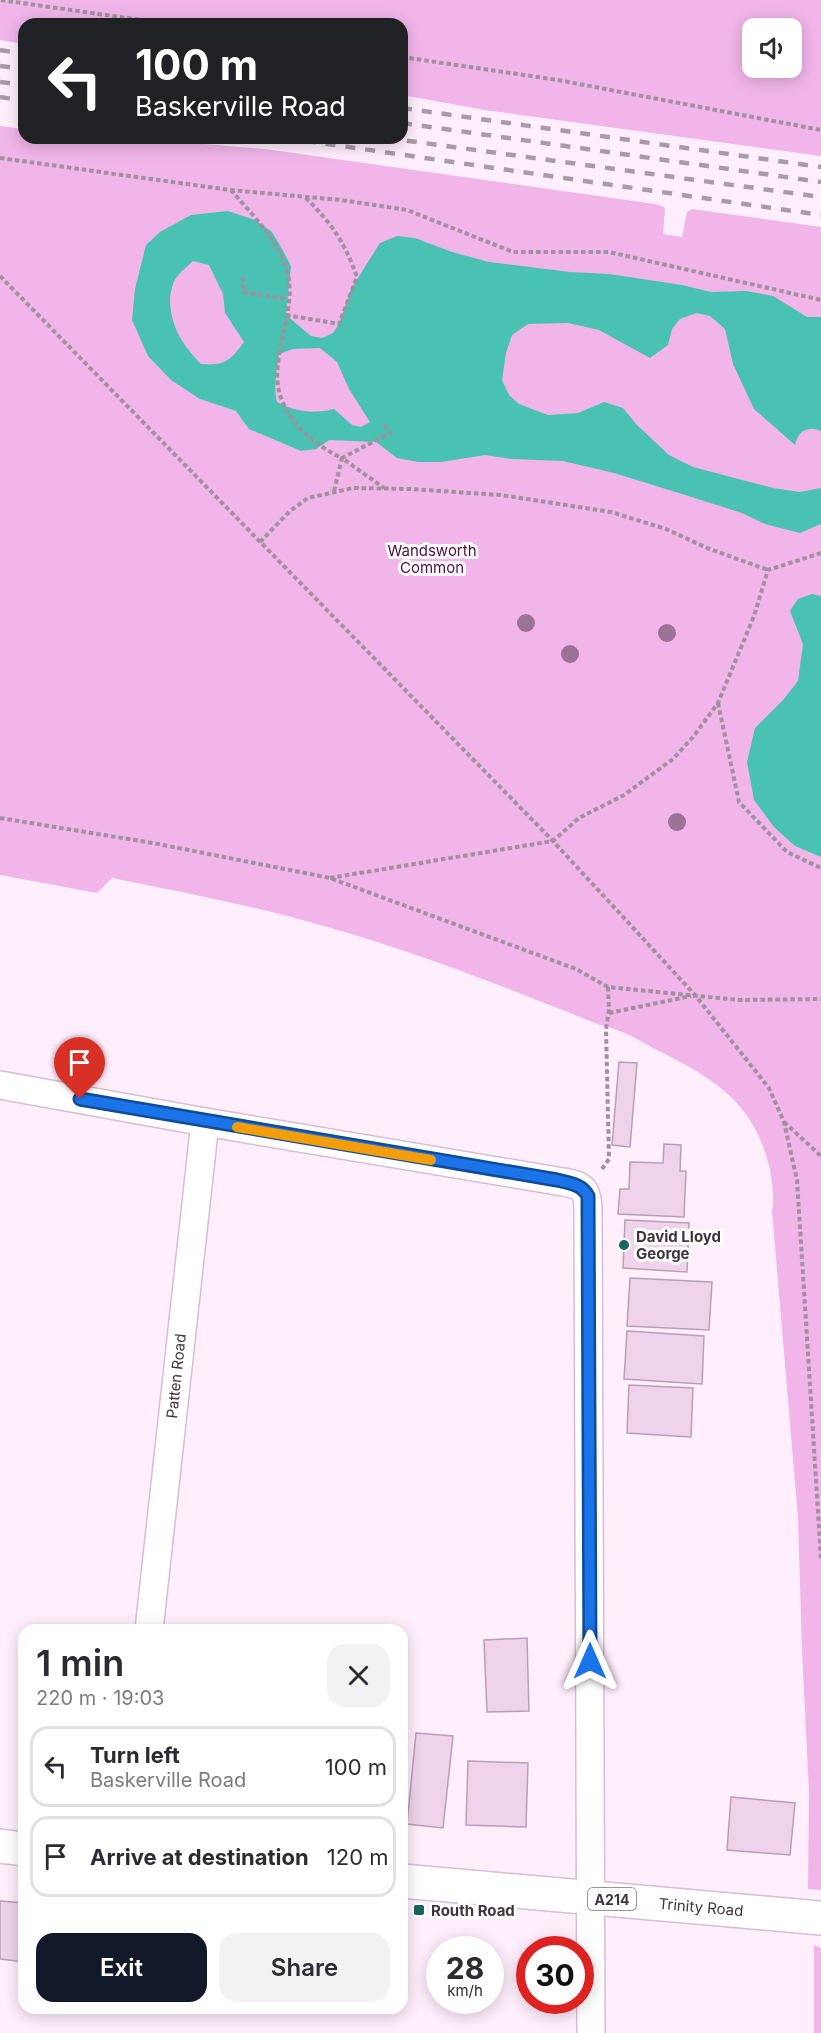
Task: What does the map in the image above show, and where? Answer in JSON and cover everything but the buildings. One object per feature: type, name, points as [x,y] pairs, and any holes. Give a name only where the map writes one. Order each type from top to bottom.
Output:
[{"type":"highway","points":[[0,1846],[18,1848]]},
{"type":"highway","name":"Trinity Road","points":[[408,1882],[821,1918]]},
{"type":"street","points":[[0,1084],[205,1122],[557,1180],[573,1184],[586,1192],[588,1196],[591,2033]]},
{"type":"street","name":"Patten Road","points":[[150,1624],[205,1122]]},
{"type":"path","points":[[1,0],[127,18]]},
{"type":"path","points":[[408,58],[558,80],[821,130]]},
{"type":"path","points":[[0,158],[230,190],[341,200],[407,210],[513,252],[609,252],[821,300]]},
{"type":"path","points":[[230,190],[266,232],[283,260],[290,282],[278,363],[277,377],[280,395],[305,434],[319,446],[342,458],[385,488]]},
{"type":"path","points":[[286,315],[339,324],[357,277],[346,248],[329,223],[305,197]]},
{"type":"path","points":[[0,276],[553,841],[695,995],[770,1088],[784,1122],[797,1180],[821,1559]]},
{"type":"path","points":[[243,278],[243,292],[288,299]]},
{"type":"path","points":[[334,491],[342,458],[390,433],[383,423]]},
{"type":"path","points":[[260,542],[290,510],[308,498],[353,488],[385,488],[501,495],[611,512],[666,529],[707,548],[768,570],[821,553]]},
{"type":"path","points":[[330,878],[553,841],[579,818],[624,795],[673,759],[693,737],[718,703],[754,616],[768,570]]},
{"type":"path","points":[[718,703],[739,802],[788,852],[821,868]]},
{"type":"path","points":[[0,819],[153,843],[330,878],[576,969],[608,987],[739,1000],[821,999]]},
{"type":"path","points":[[586,1192],[609,1159],[606,1029],[609,1013],[608,987]]},
{"type":"path","points":[[609,1013],[695,995]]},
{"type":"path","points":[[784,1122],[821,1156]]},
{"type":"green space","points":[[0,0],[821,0],[821,156],[484,110],[408,96],[408,18],[18,18],[18,43],[0,40]]},
{"type":"green space","name":"Wandsworth Common","points":[[0,126],[18,128],[18,144],[204,144],[265,149],[655,204],[664,207],[665,210],[663,234],[682,237],[687,212],[692,209],[821,227],[821,1890],[808,1889],[809,1792],[798,1518],[772,1211],[773,1190],[763,1146],[754,1126],[742,1109],[713,1082],[628,1035],[468,974],[368,939],[251,907],[112,878],[97,893],[0,875]]},
{"type":"green space","points":[[814,1945],[821,1948],[821,2033],[814,2033]]},
{"type":"shaded area","points":[[228,211],[255,220],[272,232],[291,266],[286,315],[311,336],[322,338],[333,333],[339,324],[351,289],[380,243],[397,236],[415,238],[452,252],[489,262],[570,272],[609,274],[682,285],[711,292],[746,291],[773,296],[807,317],[821,317],[821,431],[811,429],[804,431],[798,436],[795,445],[754,409],[733,364],[725,329],[710,316],[696,313],[680,319],[672,329],[668,345],[650,358],[599,330],[568,323],[528,324],[512,335],[506,353],[502,380],[509,395],[519,404],[548,415],[578,413],[604,402],[623,408],[637,425],[669,455],[693,467],[773,488],[800,492],[821,488],[821,524],[800,533],[765,524],[742,513],[614,473],[563,461],[512,459],[485,455],[441,462],[418,462],[397,458],[376,442],[329,440],[316,449],[301,451],[249,429],[236,411],[200,399],[171,380],[148,356],[132,320],[135,289],[146,245],[160,232],[191,215]],"holes":[[[193,261],[209,265],[223,294],[225,313],[244,342],[231,358],[221,363],[201,364],[184,343],[173,320],[170,301],[172,286],[178,276]],[[320,348],[337,362],[349,389],[370,422],[361,427],[352,425],[334,409],[305,411],[277,402],[275,384],[279,354],[293,349]]]},
{"type":"shaded area","points":[[812,594],[821,596],[821,857],[795,846],[774,827],[754,800],[747,762],[755,728],[798,681],[803,644],[790,611],[798,599]]},
{"type":"railway","points":[[0,50],[18,53]]},
{"type":"railway","points":[[0,66],[18,68]]},
{"type":"railway","points":[[0,82],[18,84]]},
{"type":"railway","points":[[0,97],[18,100]]},
{"type":"railway","points":[[408,109],[821,167]]},
{"type":"railway","points":[[408,124],[821,182]]},
{"type":"railway","points":[[408,141],[821,197]]},
{"type":"railway","points":[[328,144],[821,215]]},
{"type":"slow traffic","points":[[237,1127],[431,1160]]},
{"type":"place","name":"David Lloyd George","points":[[624,1245]]},
{"type":"place","name":"Routh Road","points":[[419,1910]]},
{"type":"route","points":[[80,1099],[557,1180],[573,1184],[586,1192],[588,1196],[590,1661]]}]
